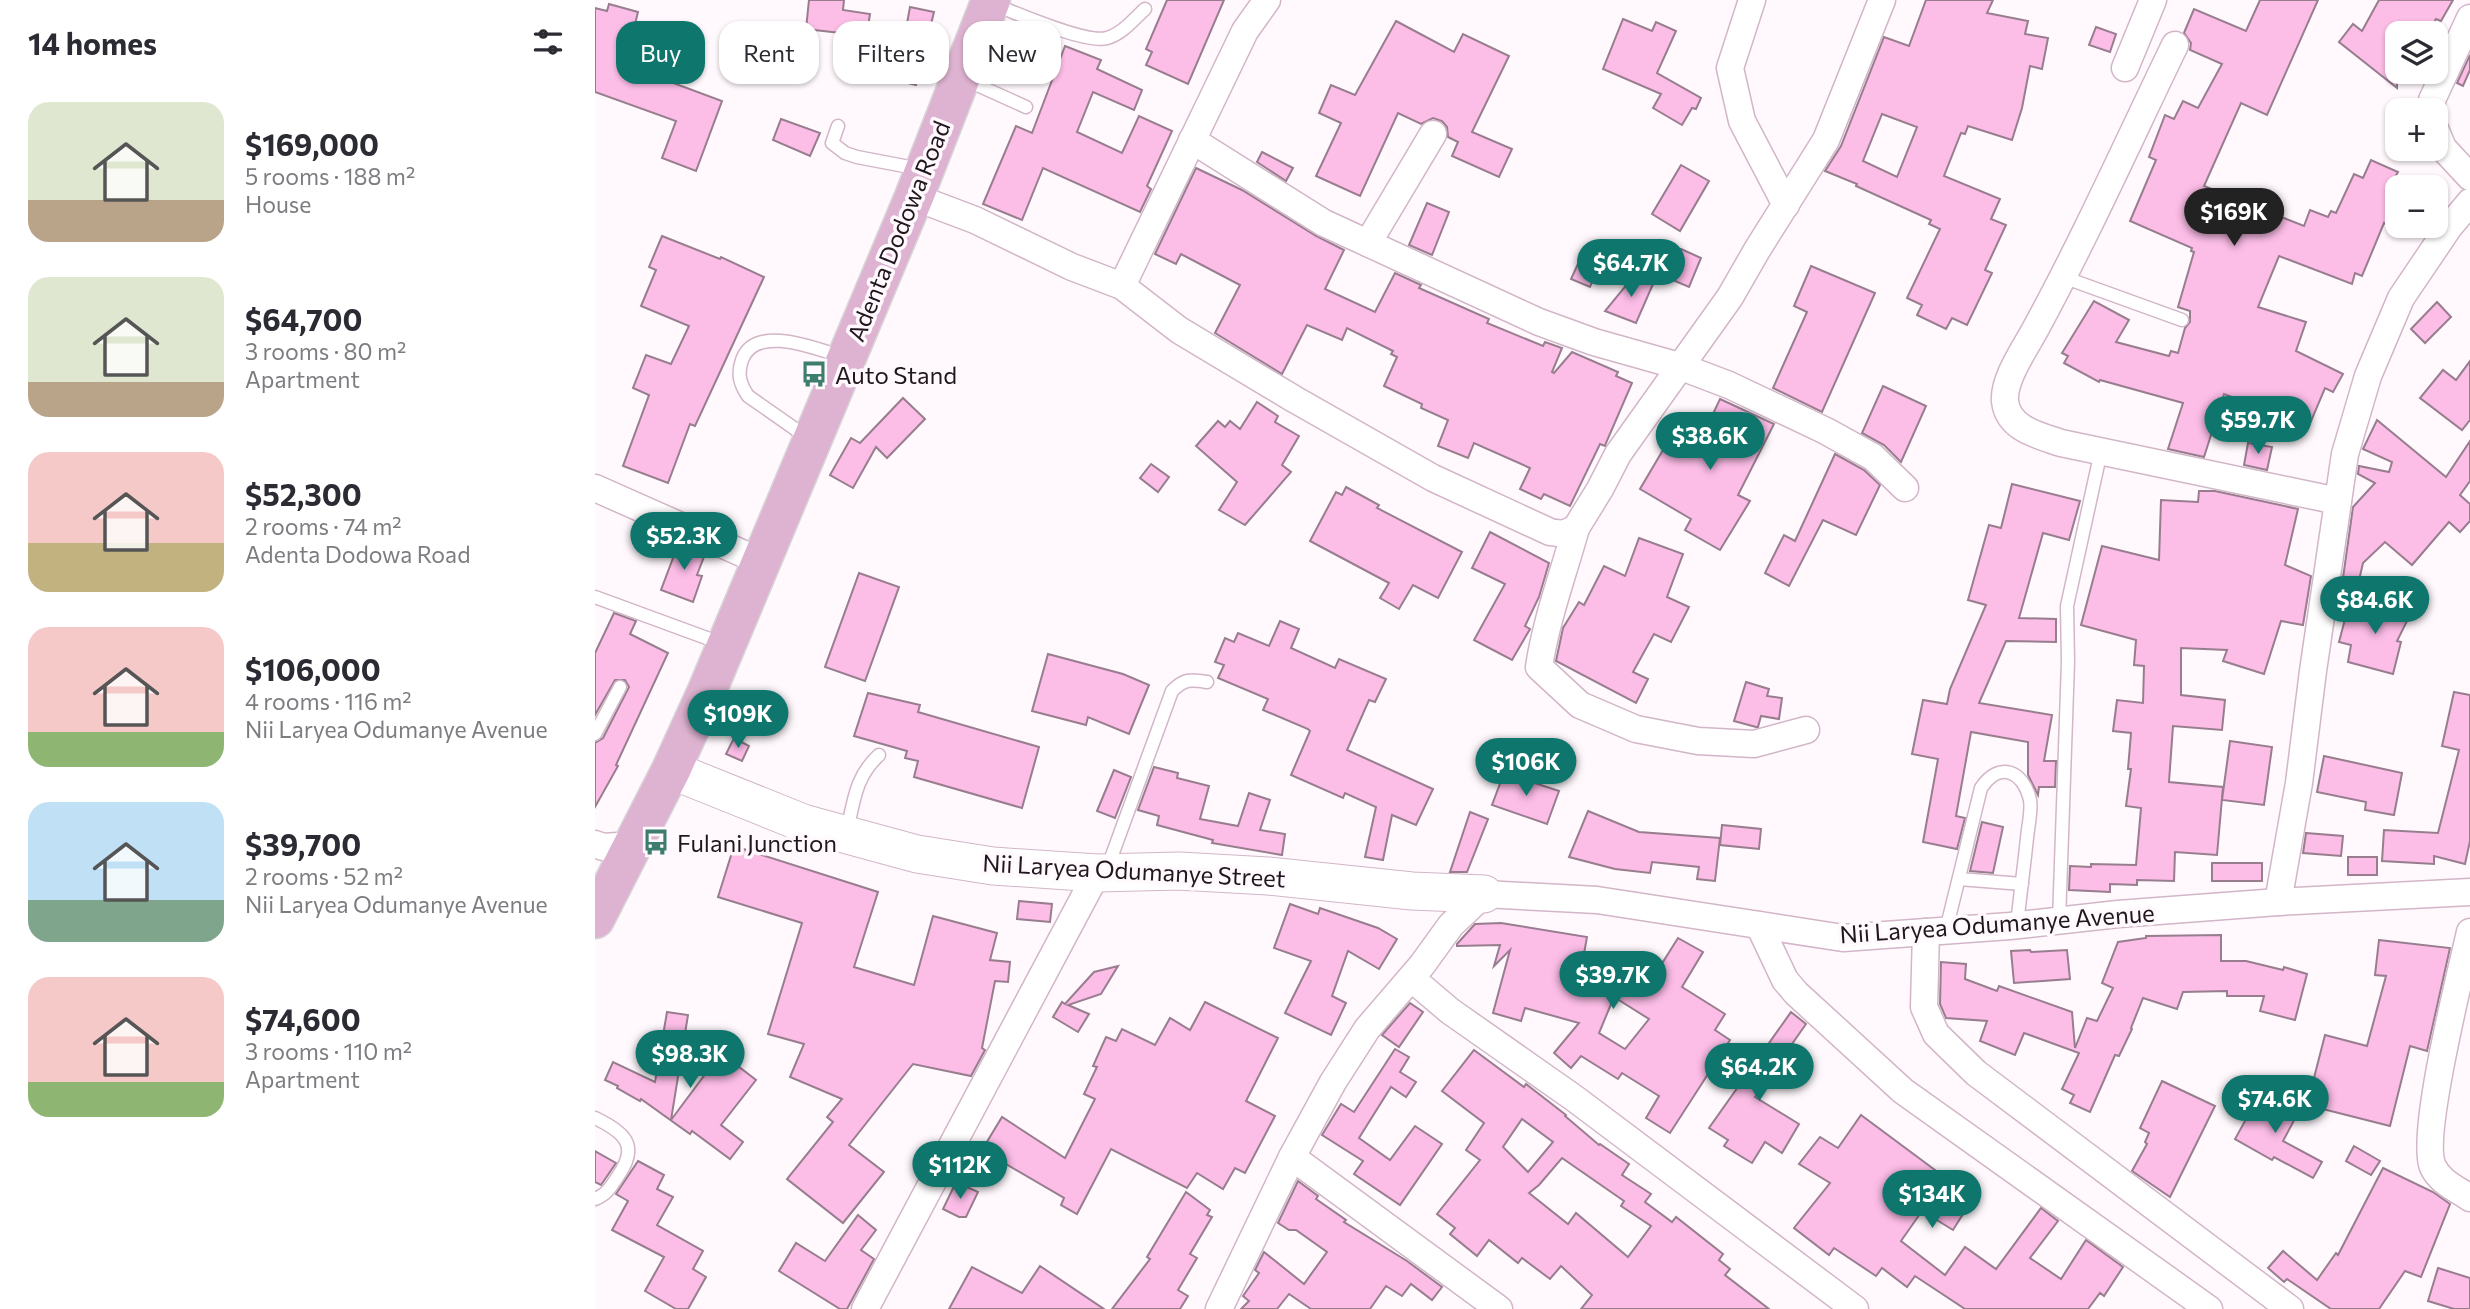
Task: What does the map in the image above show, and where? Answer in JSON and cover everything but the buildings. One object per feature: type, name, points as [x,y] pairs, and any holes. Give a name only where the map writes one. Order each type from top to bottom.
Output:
[{"type":"main road","name":"Adenta Dodowa Road","points":[[595,919],[671,770],[726,646],[919,183],[990,1]]},
{"type":"street","points":[[1122,286],[1245,31],[1267,0]]},
{"type":"street","points":[[1752,0],[1730,68],[1742,121],[1786,205]]},
{"type":"street","points":[[1806,730],[1754,744],[1698,741],[1636,729],[1580,705],[1539,667],[1545,631],[1576,528],[1618,454],[1730,297],[1826,140],[1882,0]]},
{"type":"street","points":[[2125,68],[2153,0]]},
{"type":"street","points":[[2433,98],[2470,18]]},
{"type":"street","points":[[2175,45],[2063,277],[2009,379],[2005,389],[2006,408],[2019,426],[2035,434],[2101,451],[2338,501]]},
{"type":"street","points":[[1368,243],[1433,134]]},
{"type":"street","points":[[1192,139],[1324,223],[1539,322],[1594,342],[1679,366],[1729,385],[1826,431],[1873,457],[1905,488]]},
{"type":"street","points":[[2448,153],[2470,177]]},
{"type":"street","points":[[919,183],[975,220],[1072,267],[1122,286],[1179,330],[1433,478],[1550,532],[1564,534],[1576,528]]},
{"type":"street","points":[[2278,902],[2299,783],[2345,454],[2368,376],[2401,298],[2449,226],[2470,202]]},
{"type":"street","points":[[595,488],[762,562]]},
{"type":"street","name":"Nii Laryea Odumanye Street","points":[[671,770],[803,823],[917,854],[968,862],[1101,873],[1192,872],[1268,876],[1412,891],[1484,894]]},
{"type":"street","points":[[595,844],[603,847],[633,845]]},
{"type":"street","points":[[865,1309],[1101,873]]},
{"type":"street","name":"Nii Laryea Odumanye Avenue","points":[[1484,894],[1597,900],[1843,938],[2278,902],[2470,892]]},
{"type":"street","points":[[1219,1309],[1292,1157],[1333,1082],[1367,1029],[1411,978],[1451,925],[1484,894]]},
{"type":"street","points":[[1759,925],[1785,980],[1796,993],[1903,1091],[2209,1309]]},
{"type":"street","points":[[1936,931],[1924,1007],[1936,1034],[1976,1073],[2290,1309]]},
{"type":"street","points":[[2470,932],[2442,1061],[2431,1130],[2432,1165],[2443,1180],[2470,1198]]},
{"type":"street","points":[[1411,978],[1450,1011],[1574,1098],[1855,1309]]},
{"type":"street","points":[[1292,1157],[1499,1309]]},
{"type":"lane","points":[[990,1],[1073,34],[1105,39],[1119,33],[1146,9]]},
{"type":"lane","points":[[961,77],[1026,107]]},
{"type":"lane","points":[[838,126],[832,143],[845,153],[919,183]]},
{"type":"lane","points":[[2063,277],[2182,320]]},
{"type":"lane","points":[[811,440],[748,396],[739,377],[743,356],[749,347],[759,342],[772,341],[795,342],[845,358]]},
{"type":"lane","points":[[2059,921],[2068,662],[2067,606],[2101,451]]},
{"type":"lane","points":[[595,597],[726,646]]},
{"type":"lane","points":[[1101,873],[1172,691],[1182,681],[1190,679],[1207,682]]},
{"type":"lane","points":[[595,734],[620,687]]},
{"type":"lane","points":[[846,835],[859,781],[865,768],[879,755]]},
{"type":"lane","points":[[1936,931],[1959,879],[1982,788],[1988,778],[1999,771],[2011,772],[2021,778],[2031,802],[2017,925]]},
{"type":"lane","points":[[1959,879],[2022,884]]},
{"type":"lane","points":[[595,1118],[618,1129],[625,1138],[629,1151],[627,1163],[606,1194],[595,1199]]},
{"type":"place","name":"Auto Stand","points":[[814,374]]},
{"type":"place","name":"Fulani Junction","points":[[656,842]]}]
